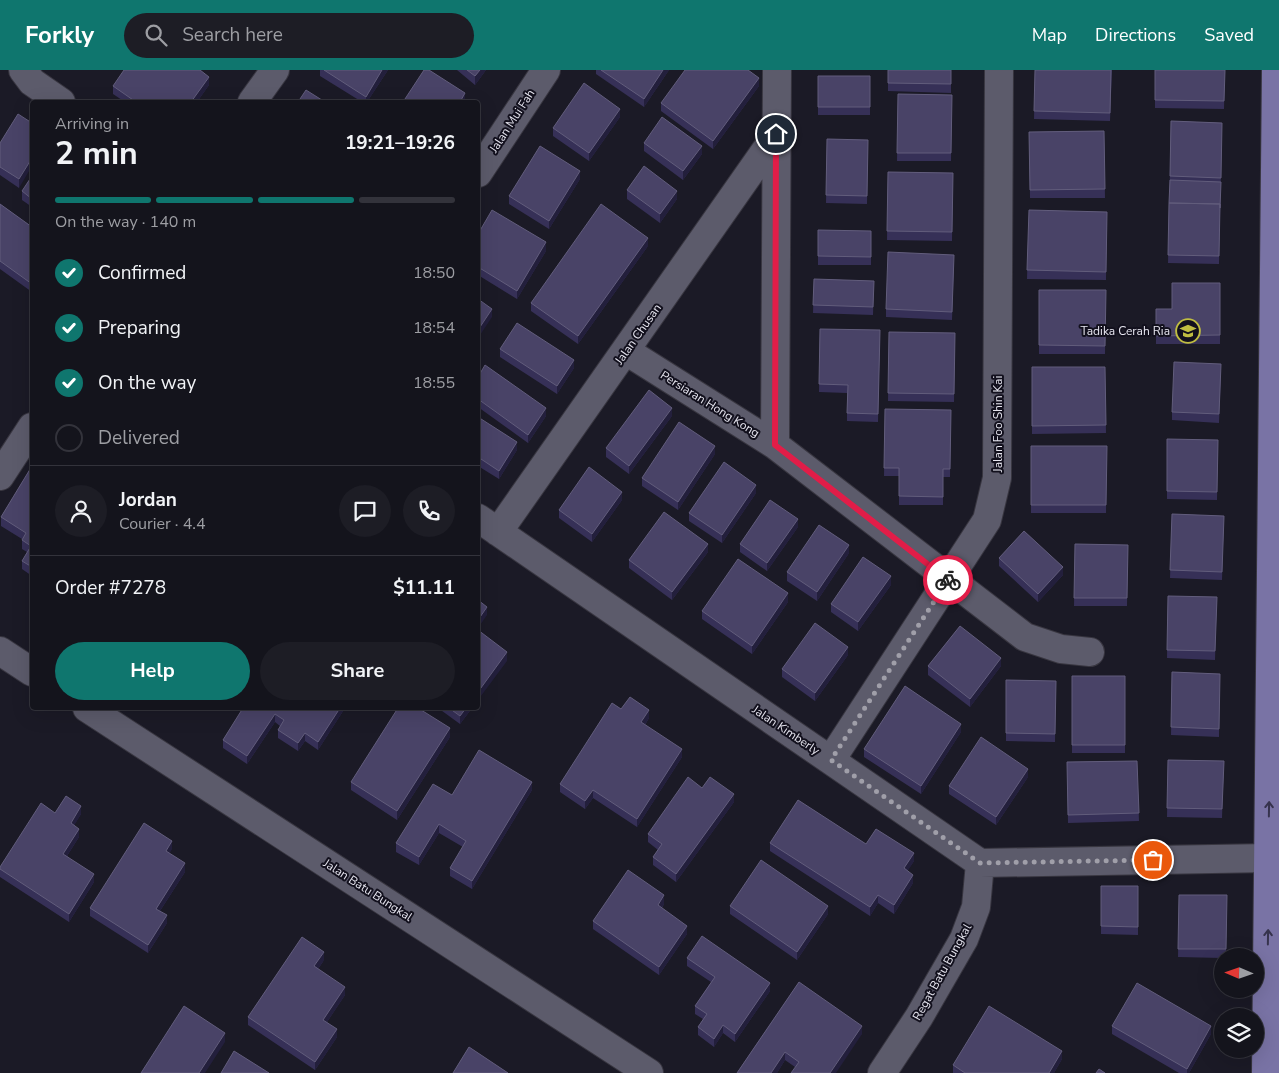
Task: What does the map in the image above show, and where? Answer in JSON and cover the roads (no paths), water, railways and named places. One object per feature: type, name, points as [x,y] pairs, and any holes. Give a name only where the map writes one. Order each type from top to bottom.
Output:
[{"type":"main road","points":[[1266,1073],[1274,856],[1276,70]]},
{"type":"street","points":[[23,70],[32,82],[58,100]]},
{"type":"street","points":[[253,100],[275,70]]},
{"type":"street","name":"Jalan Mui Fah","points":[[480,170],[546,70]]},
{"type":"street","points":[[775,445],[777,70]]},
{"type":"street","name":"Jalan Foo Shin Kai","points":[[831,760],[987,520],[997,478],[999,70]]},
{"type":"street","name":"Jalan Chusan","points":[[488,525],[626,351],[776,134]]},
{"type":"street","name":"Persiaran Hong Kong","points":[[626,351],[775,445],[1025,637],[1060,649],[1090,652]]},
{"type":"street","points":[[0,476],[30,430]]},
{"type":"street","name":"Jalan Kimberly","points":[[488,525],[980,863]]},
{"type":"street","points":[[0,651],[30,671]]},
{"type":"street","name":"Jalan Batu Bungkal","points":[[90,710],[649,1073]]},
{"type":"street","points":[[980,863],[1274,856]]},
{"type":"street","name":"Regat Batu Bungkal","points":[[882,1073],[919,1017],[964,939],[976,908],[980,863]]},
{"type":"place","name":"Tadika Cerah Ria","points":[[1188,331]]}]
